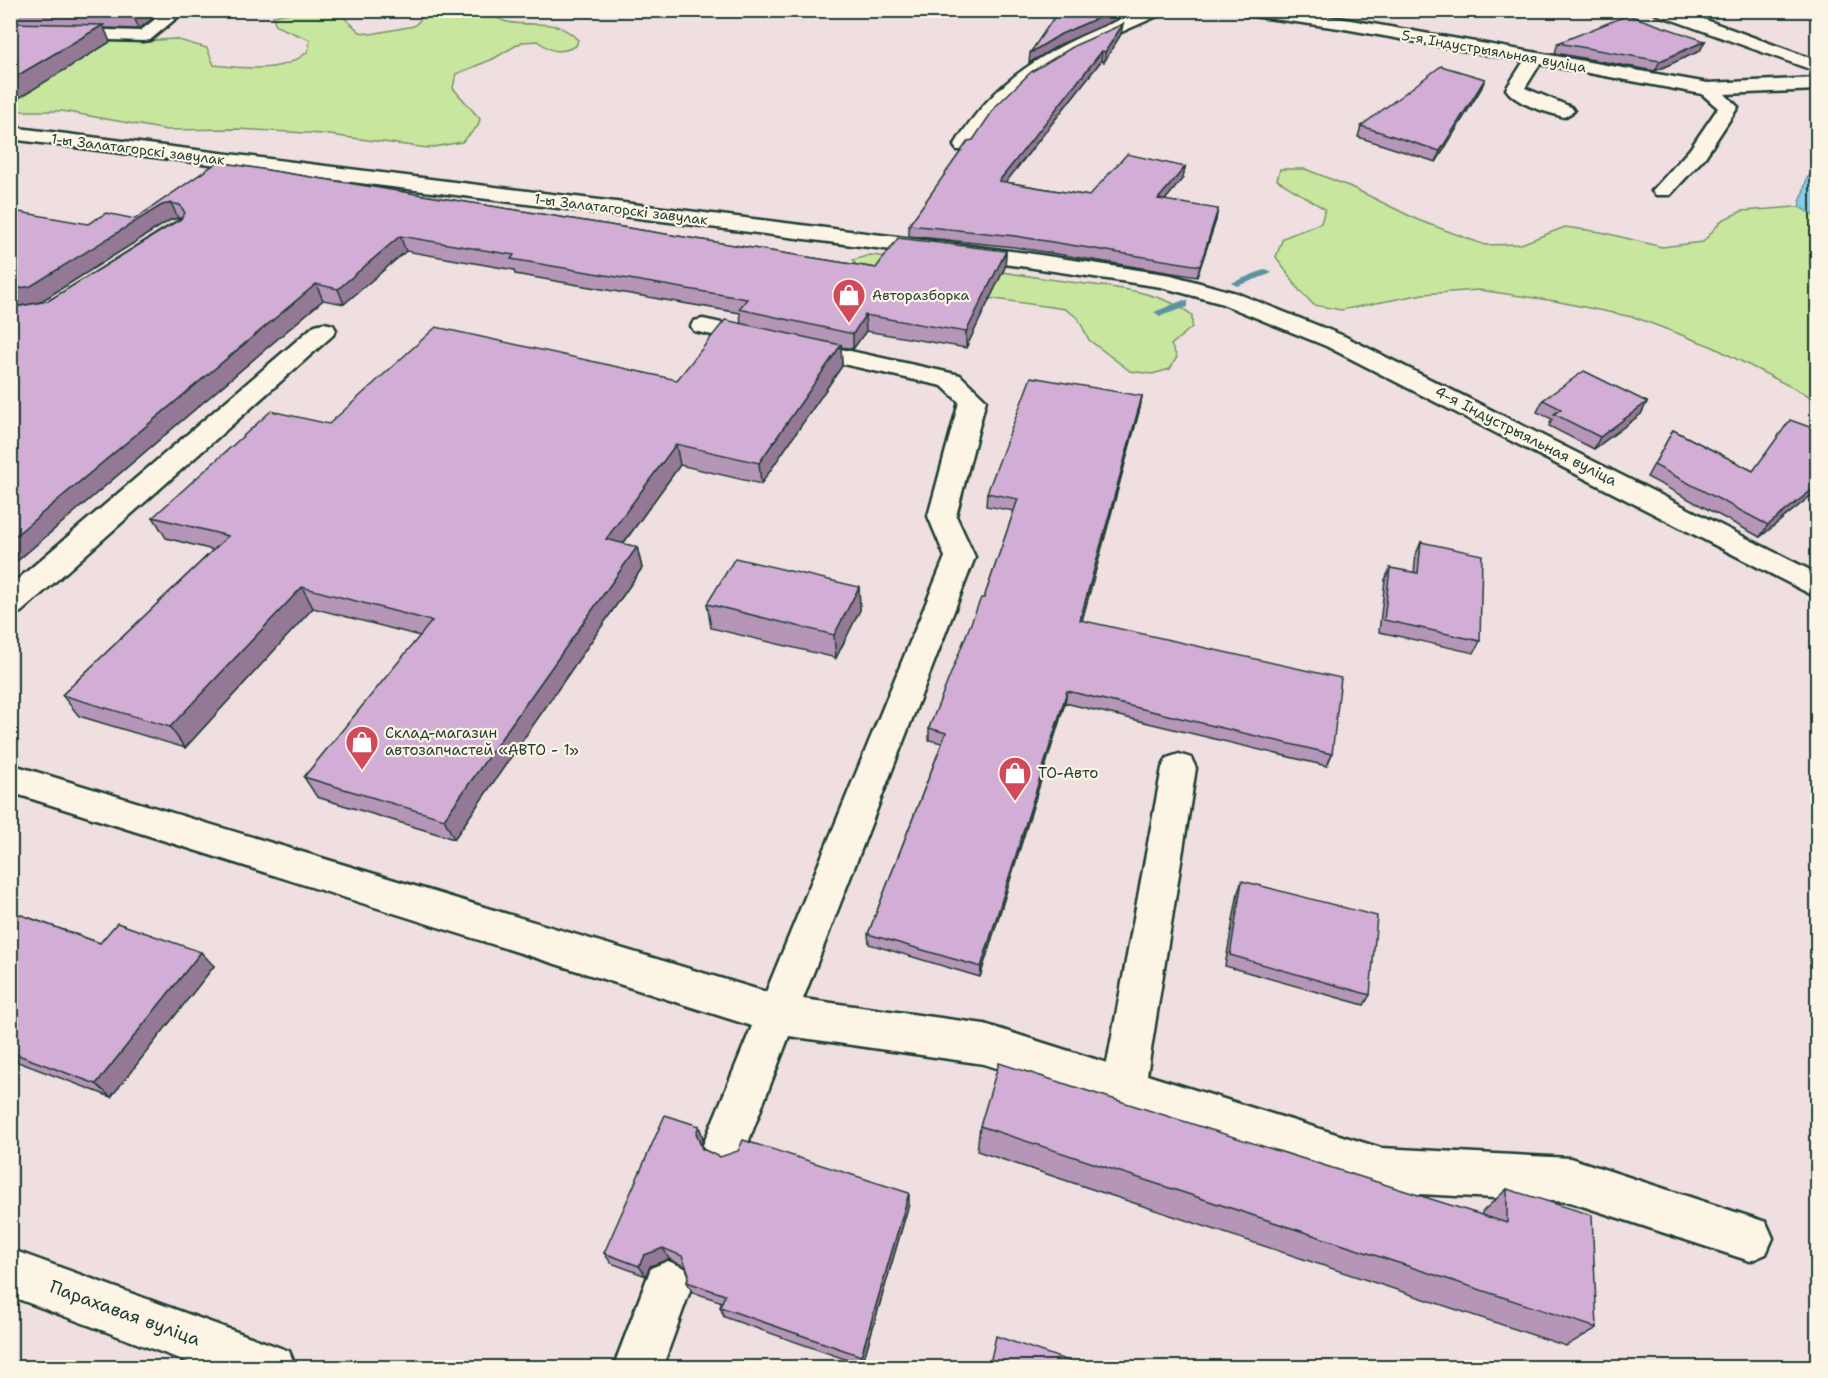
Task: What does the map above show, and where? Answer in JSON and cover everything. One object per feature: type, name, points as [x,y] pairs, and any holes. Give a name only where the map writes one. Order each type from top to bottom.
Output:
[{"type":"street","points":[[10,32],[144,36],[178,10]]},
{"type":"street","points":[[964,146],[987,109],[1042,63],[1126,24],[1163,10]]},
{"type":"street","name":"5-я Індустрыяльная вуліца","points":[[1244,10],[1340,23],[1708,89],[1818,84]]},
{"type":"street","points":[[1662,10],[1818,67]]},
{"type":"street","points":[[10,27],[27,16]]},
{"type":"street","points":[[1534,58],[1515,89],[1524,96],[1564,111]]},
{"type":"street","points":[[1663,191],[1698,153],[1728,107],[1708,89]]},
{"type":"street","name":"1-ы Залатагорскі завулак","points":[[10,133],[1027,260],[1163,280],[1228,298]]},
{"type":"street","name":"4-я Індустрыяльная вуліца","points":[[1228,298],[1345,346],[1818,586]]},
{"type":"street","points":[[704,326],[951,380],[973,400],[942,516],[960,557],[725,1145]]},
{"type":"street","points":[[10,604],[324,330]]},
{"type":"street","points":[[1124,1088],[1179,768]]},
{"type":"street","points":[[10,778],[778,1015],[984,1044],[1381,1170],[1570,1180],[1750,1238]]},
{"type":"street","name":"Парахавая вуліца","points":[[10,1272],[272,1368]]},
{"type":"street","points":[[637,1368],[668,1285]]},
{"type":"green space","points":[[486,10],[507,22],[553,25],[578,40],[576,46],[560,51],[547,48],[538,41],[522,42],[493,59],[456,74],[453,88],[480,119],[478,126],[462,142],[428,148],[322,134],[237,129],[167,130],[62,111],[11,111],[11,55],[67,40],[126,42],[175,39],[207,48],[214,65],[264,68],[288,63],[298,58],[308,51],[310,40],[276,26],[273,16],[300,11],[337,11],[360,32],[371,34],[414,26],[425,15],[421,11]]},
{"type":"green space","points":[[1280,169],[1305,169],[1351,187],[1418,220],[1485,245],[1521,244],[1565,227],[1601,232],[1662,247],[1703,242],[1722,220],[1742,211],[1809,206],[1817,202],[1817,400],[1713,347],[1637,318],[1555,301],[1479,290],[1423,294],[1341,310],[1314,305],[1299,290],[1276,257],[1283,238],[1321,223],[1325,209],[1277,180]]},
{"type":"green space","points":[[870,255],[963,266],[1144,293],[1178,306],[1192,315],[1192,327],[1171,345],[1177,357],[1170,369],[1152,374],[1130,371],[1089,340],[1078,318],[1065,309],[966,295],[858,269],[853,260]]},
{"type":"water","points":[[1818,173],[1817,217],[1799,207],[1807,178]]},
{"type":"building","points":[[67,10],[134,10],[132,12]]},
{"type":"building","points":[[1059,10],[1116,10],[1061,34],[1030,53]]},
{"type":"building","points":[[1628,15],[1705,41],[1660,61],[1558,43]]},
{"type":"building","points":[[10,23],[103,25],[10,80]]},
{"type":"building","points":[[1123,24],[1105,52],[1102,51],[999,181],[1089,196],[1127,154],[1185,167],[1158,199],[1218,209],[1200,266],[1015,236],[909,225],[968,141],[973,140],[996,106],[1031,72],[1076,45]]},
{"type":"building","points":[[1441,66],[1485,79],[1440,151],[1361,126]]},
{"type":"building","points":[[218,162],[876,268],[898,238],[1006,251],[966,332],[865,315],[853,334],[739,309],[747,299],[511,259],[514,255],[400,236],[338,289],[316,284],[10,540],[10,308],[48,301],[181,219],[185,213],[180,205],[171,203],[162,205],[31,286],[10,290],[10,218],[19,212],[88,224],[106,213],[135,219]]},
{"type":"building","points":[[725,320],[841,345],[759,463],[676,444],[606,539],[637,547],[444,819],[304,777],[432,621],[302,587],[170,727],[62,695],[228,536],[153,517],[271,411],[329,424],[436,327],[677,380]]},
{"type":"building","points":[[1584,371],[1647,402],[1600,437],[1554,414],[1561,409],[1543,400]]},
{"type":"building","points":[[1031,377],[1142,396],[1080,620],[1341,678],[1332,754],[1067,691],[981,967],[868,934],[946,733],[929,728],[981,598],[984,598],[1018,499],[987,493]]},
{"type":"building","points":[[1790,420],[1818,430],[1818,485],[1768,525],[1654,465],[1673,430],[1753,471]]},
{"type":"building","points":[[1421,542],[1482,555],[1480,641],[1384,620],[1390,568],[1418,573]]},
{"type":"building","points":[[735,558],[859,587],[834,635],[707,604]]},
{"type":"building","points":[[1242,881],[1377,916],[1370,995],[1230,955]]},
{"type":"building","points":[[10,911],[100,943],[117,923],[201,952],[96,1084],[10,1052]]},
{"type":"building","points":[[999,1063],[1507,1223],[1507,1189],[1592,1215],[1597,1328],[980,1126]]},
{"type":"building","points":[[665,1115],[699,1126],[696,1133],[702,1149],[720,1157],[738,1151],[743,1140],[909,1193],[861,1356],[720,1307],[725,1295],[687,1282],[689,1274],[682,1256],[663,1248],[644,1255],[639,1266],[604,1253]]},
{"type":"building","points":[[996,1336],[1089,1368],[989,1368]]},
{"type":"waterway","points":[[1237,283],[1266,272]]},
{"type":"waterway","points":[[1160,312],[1184,304]]},
{"type":"place","name":"Авторазборка","points":[[849,324]]},
{"type":"place","name":"Склад-магазин автозапчастей «АВТО - 1»","points":[[362,771]]},
{"type":"place","name":"ТО-Авто","points":[[1015,802]]}]
